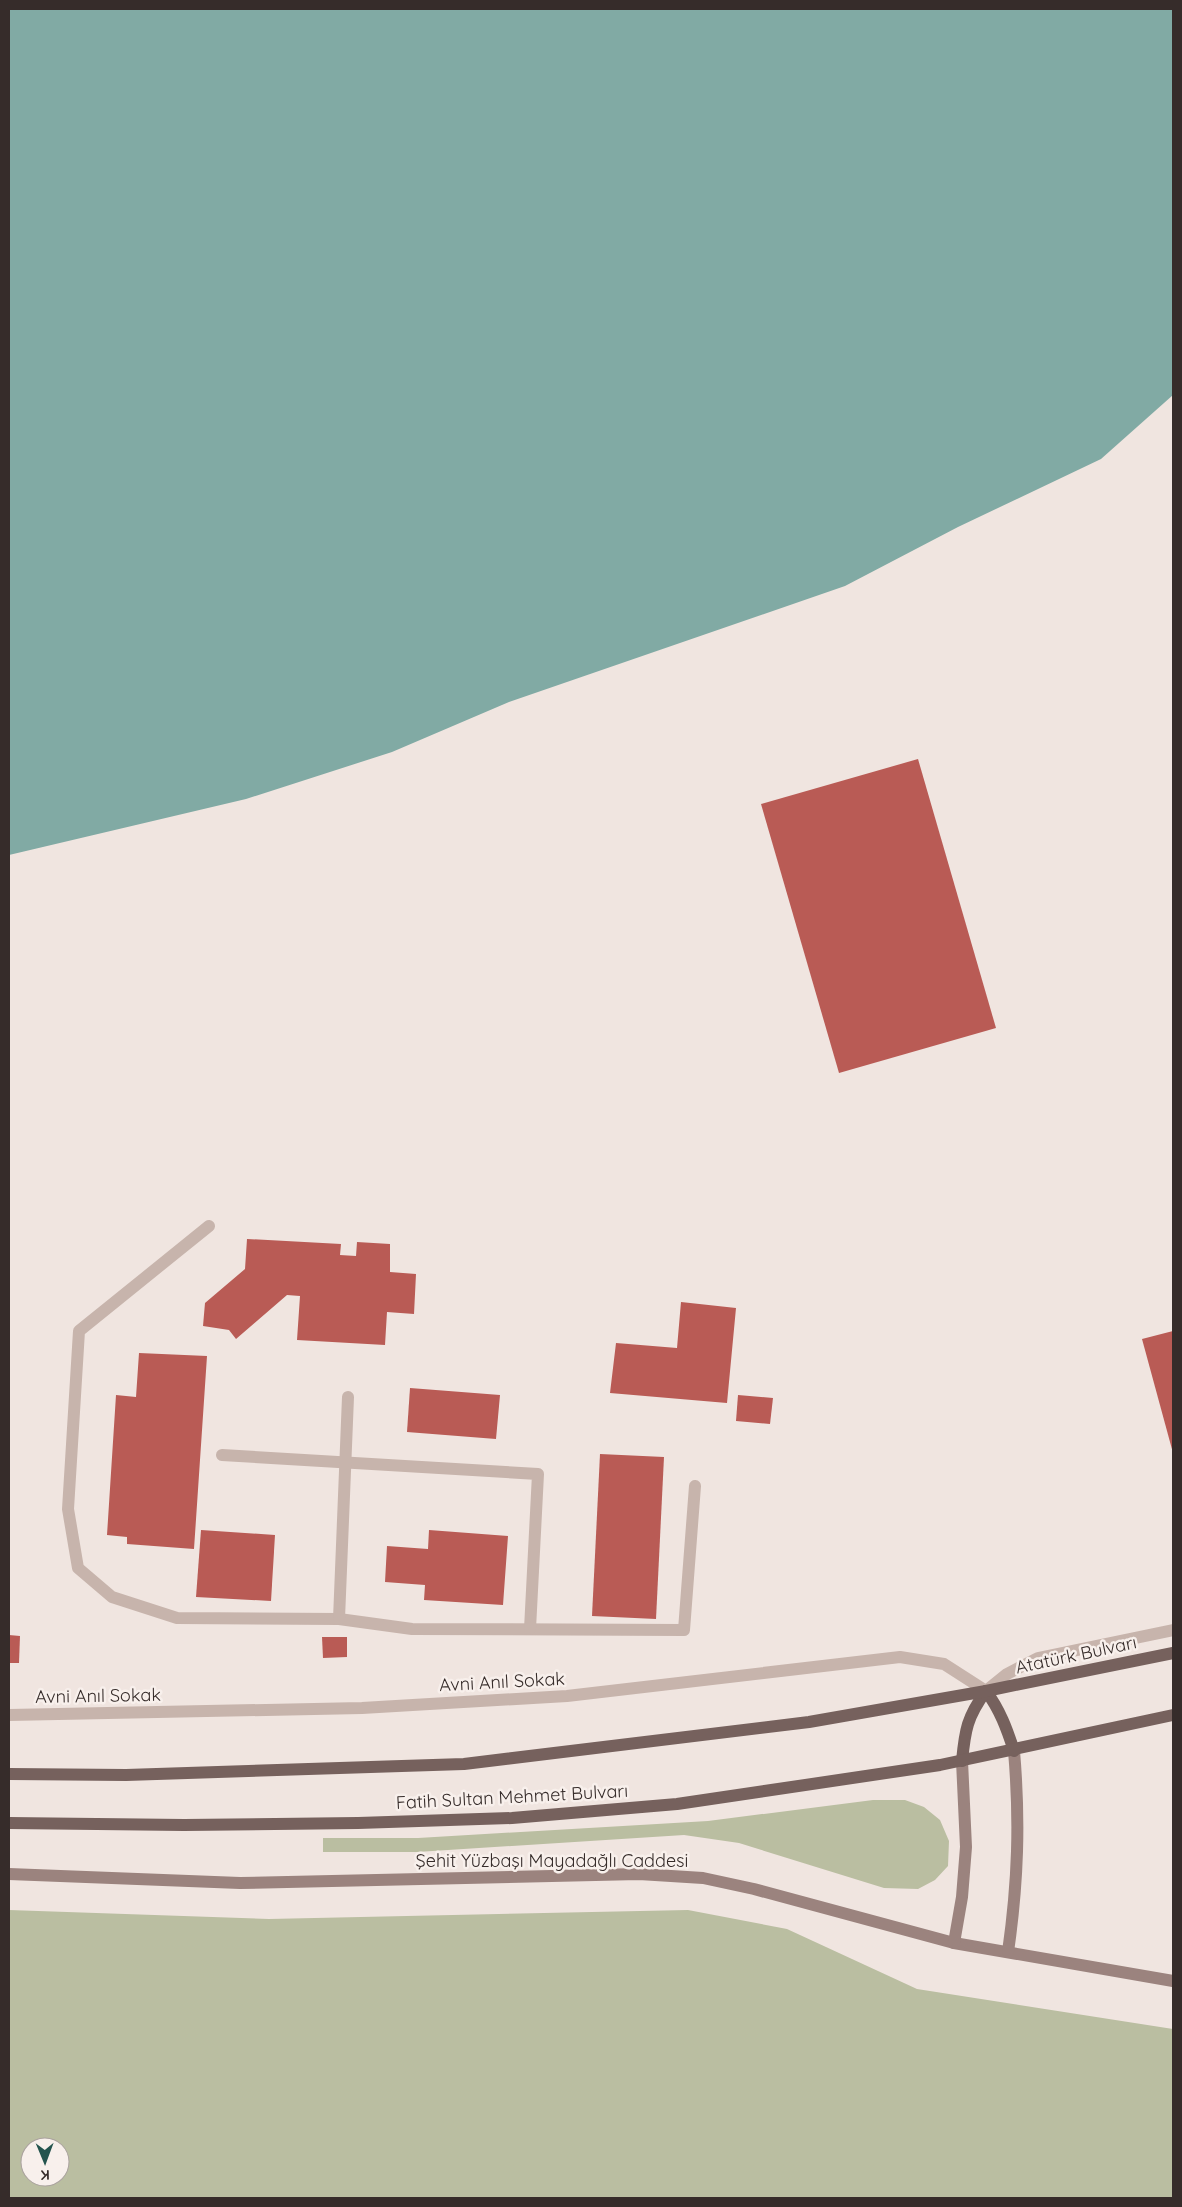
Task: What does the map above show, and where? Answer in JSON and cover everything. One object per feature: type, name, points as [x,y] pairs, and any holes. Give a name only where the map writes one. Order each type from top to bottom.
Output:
[{"type":"main road","name":"Atatürk Bulvarı","points":[[986,1691],[1173,1653]]},
{"type":"main road","points":[[962,1761],[965,1735],[972,1710],[986,1691],[997,1706],[1006,1725],[1014,1750],[1173,1715]]},
{"type":"main road","name":"Fatih Sultan Mehmet Bulvarı","points":[[9,1774],[126,1775],[464,1764],[809,1722],[986,1691]]},
{"type":"main road","name":"Fatih Sultan Mehmet Bulvarı","points":[[9,1823],[184,1825],[512,1818],[677,1804],[962,1761],[1014,1750]]},
{"type":"street","points":[[209,1226],[79,1331],[68,1509],[78,1568],[112,1598],[177,1618],[339,1619],[412,1629],[684,1630],[695,1486]]},
{"type":"street","points":[[339,1619],[348,1396]]},
{"type":"street","points":[[222,1455],[538,1474],[530,1629]]},
{"type":"street","points":[[986,1691],[1007,1674],[1038,1658],[1173,1630]]},
{"type":"street","name":"Avni Anıl Sokak","points":[[9,1715],[362,1708],[567,1696],[900,1657],[944,1664],[986,1691]]},
{"type":"street","points":[[1008,1952],[1016,1896],[1019,1825],[1014,1750]]},
{"type":"street","points":[[954,1943],[962,1897],[966,1847],[962,1761]]},
{"type":"street","name":"Şehit Yüzbaşı Mayadağlı Caddesi","points":[[9,1874],[240,1883],[639,1874],[702,1878],[754,1889],[954,1943],[1173,1981]]},
{"type":"green space","points":[[873,1800],[905,1800],[924,1807],[940,1820],[949,1841],[948,1866],[935,1880],[918,1889],[884,1888],[739,1843],[684,1835],[417,1852],[323,1852],[323,1838],[418,1838],[708,1821]]},
{"type":"green space","points":[[9,1910],[269,1919],[688,1910],[787,1929],[917,1989],[1173,2029],[1173,2198],[9,2198]]},
{"type":"water","points":[[9,9],[1173,9],[1173,395],[1101,459],[958,527],[845,586],[509,702],[392,752],[246,799],[9,855]]},
{"type":"building","points":[[918,759],[996,1028],[839,1073],[761,804]]},
{"type":"building","points":[[247,1239],[341,1244],[340,1255],[356,1256],[357,1242],[390,1244],[390,1272],[416,1274],[414,1314],[387,1312],[385,1345],[297,1340],[300,1296],[287,1295],[236,1339],[229,1330],[203,1326],[205,1303],[245,1269]]},
{"type":"building","points":[[681,1302],[736,1308],[727,1403],[610,1393],[616,1343],[677,1348]]},
{"type":"building","points":[[1173,1331],[1173,1453],[1142,1339]]},
{"type":"building","points":[[139,1353],[207,1356],[194,1549],[127,1544],[127,1537],[107,1535],[116,1395],[136,1397]]},
{"type":"building","points":[[410,1388],[500,1395],[496,1439],[407,1432]]},
{"type":"building","points":[[738,1395],[773,1398],[770,1424],[736,1421]]},
{"type":"building","points":[[600,1454],[664,1457],[656,1619],[592,1616]]},
{"type":"building","points":[[201,1530],[275,1535],[271,1601],[196,1597]]},
{"type":"building","points":[[429,1530],[508,1536],[503,1605],[424,1600],[425,1585],[385,1582],[387,1546],[428,1549]]},
{"type":"building","points":[[9,1635],[20,1636],[19,1663],[9,1663]]},
{"type":"building","points":[[322,1637],[347,1637],[347,1657],[323,1658]]}]
